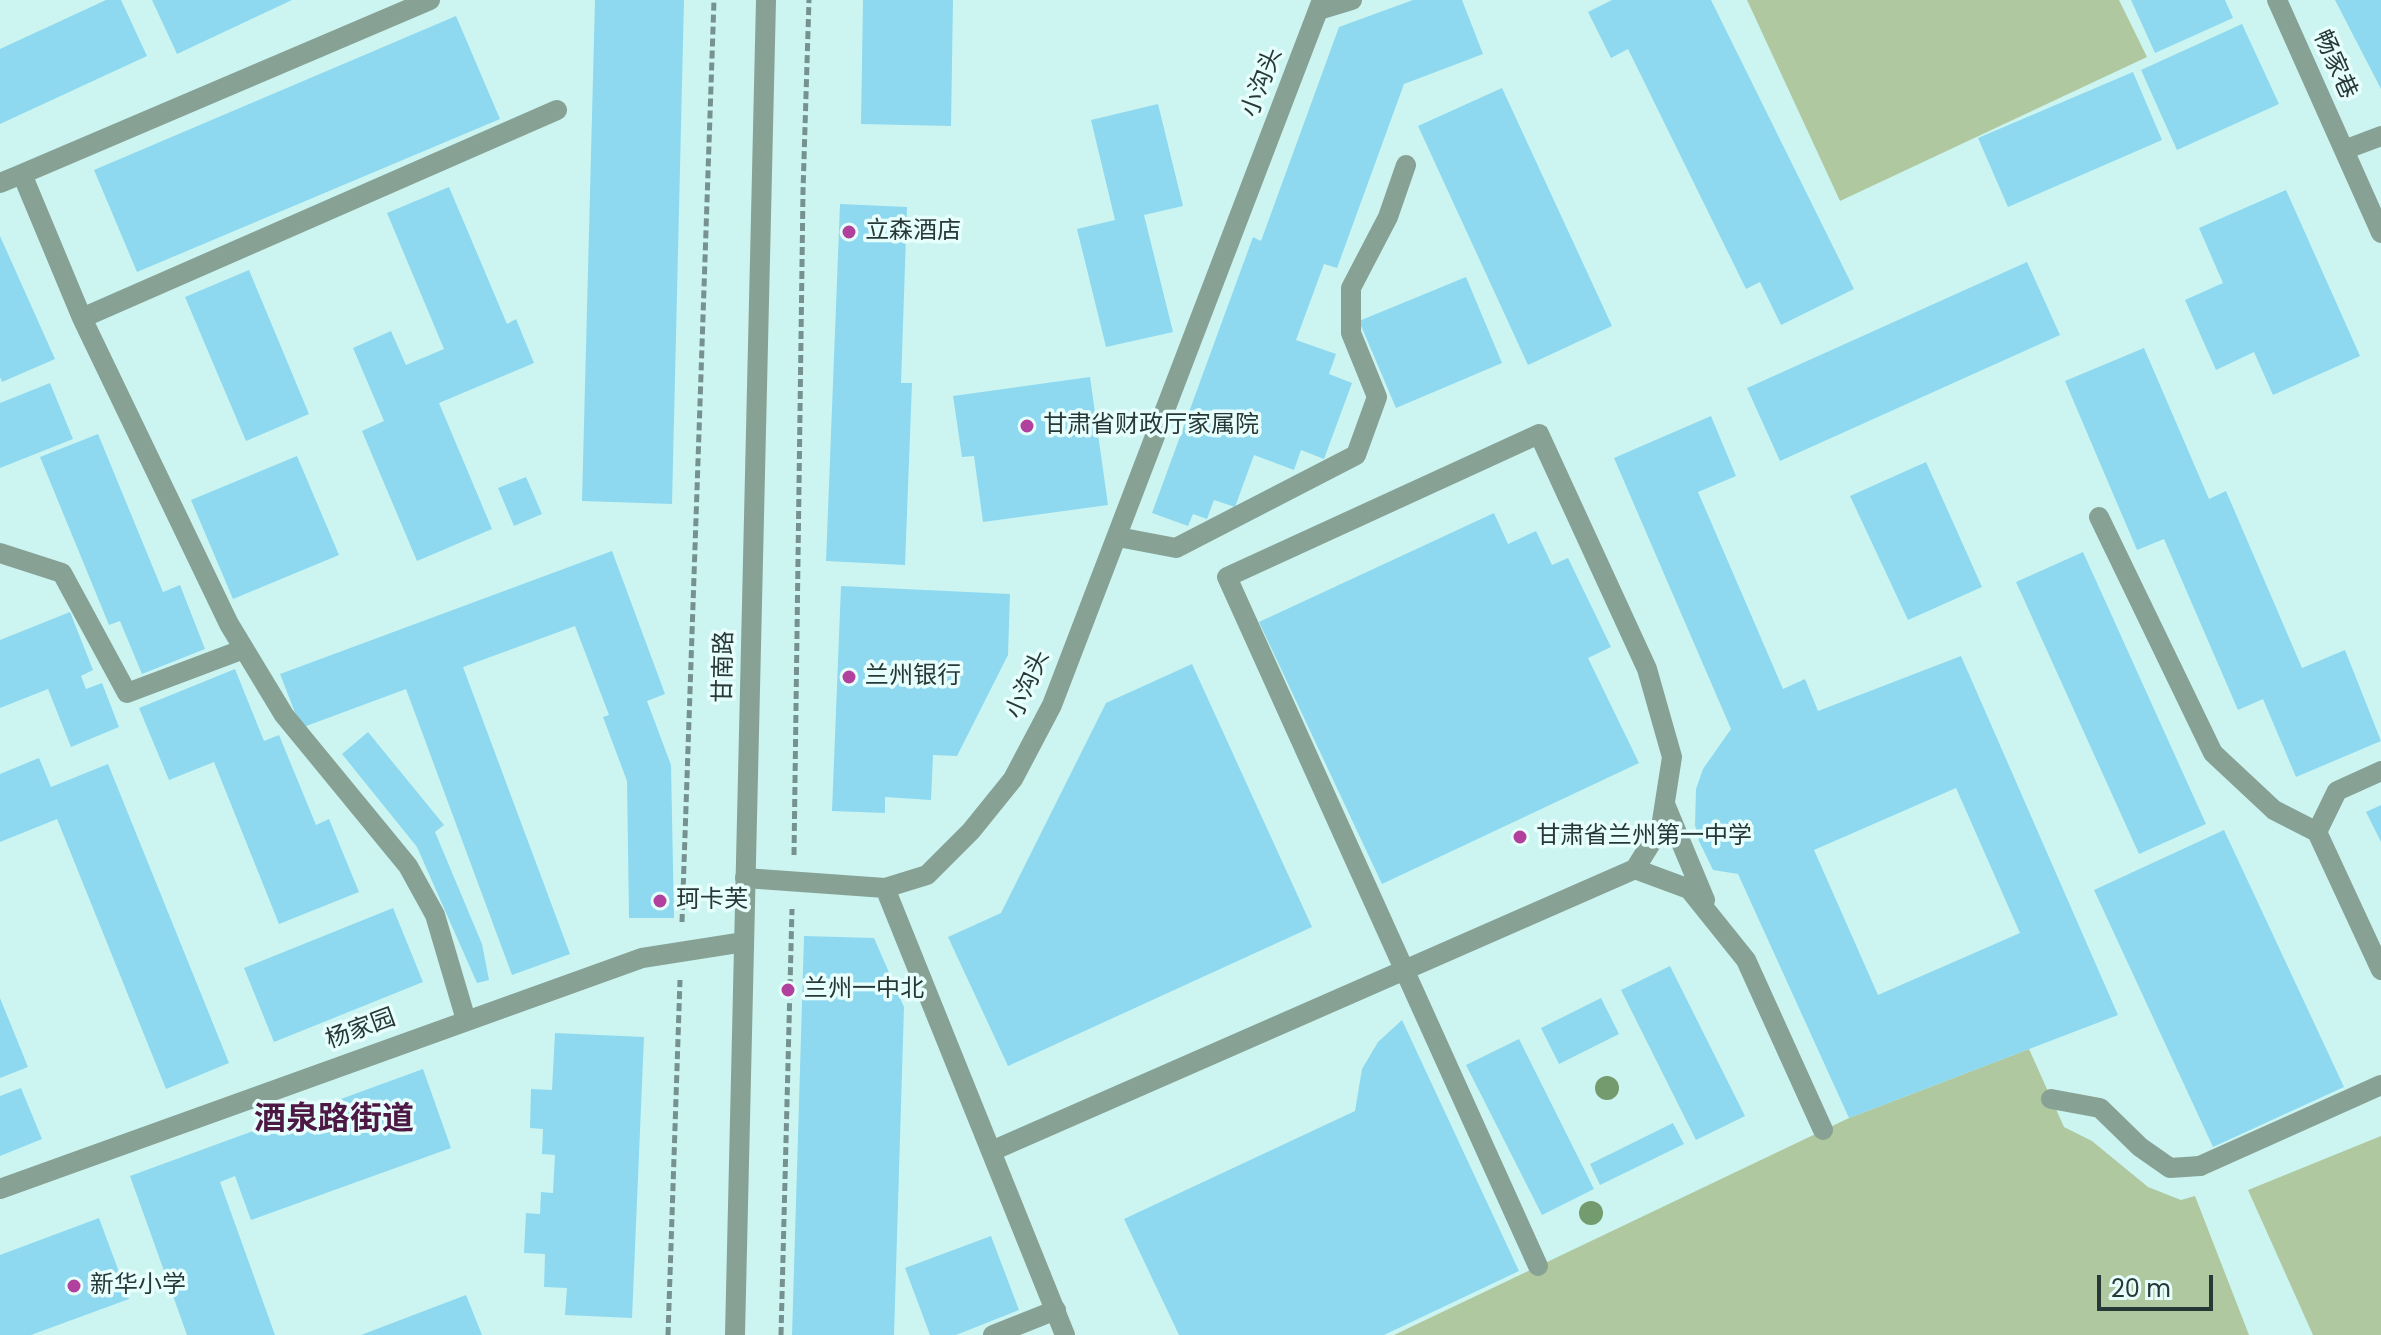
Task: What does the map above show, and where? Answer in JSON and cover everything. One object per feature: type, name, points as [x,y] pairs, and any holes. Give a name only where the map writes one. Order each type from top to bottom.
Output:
[{"type":"street","points":[[0,183],[430,0]]},
{"type":"street","name":"甘南路","points":[[735,1335],[766,0]]},
{"type":"street","points":[[1320,5],[1352,0]]},
{"type":"street","name":"畅家巷","points":[[2277,0],[2381,233]]},
{"type":"street","name":"小沟头","points":[[885,888],[927,875],[971,831],[1013,779],[1052,705],[1320,5]]},
{"type":"street","points":[[82,318],[557,110]]},
{"type":"street","points":[[2344,150],[2381,136]]},
{"type":"street","points":[[1118,537],[1176,548],[1356,455],[1377,397],[1351,333],[1351,288],[1388,217],[1406,165]]},
{"type":"street","points":[[22,174],[82,318],[244,649],[284,715],[408,866],[435,915],[466,1020]]},
{"type":"street","points":[[994,1150],[1404,971],[1635,869],[1661,827],[1672,757],[1647,669],[1539,434],[1227,577],[1404,971],[1538,1266]]},
{"type":"street","points":[[2099,517],[2213,753],[2274,810],[2317,832],[2381,970]]},
{"type":"street","points":[[0,553],[62,573],[127,693],[244,649]]},
{"type":"street","points":[[2317,832],[2337,791],[2381,771]]},
{"type":"street","points":[[1665,804],[1712,919]]},
{"type":"street","points":[[1635,869],[1689,889],[1746,960],[1823,1130]]},
{"type":"street","points":[[745,878],[885,888],[994,1150],[1065,1335]]},
{"type":"street","name":"杨家园","points":[[0,1189],[642,958],[744,942]]},
{"type":"street","points":[[2051,1099],[2100,1108],[2140,1147],[2170,1168],[2200,1166],[2381,1085]]},
{"type":"street","points":[[993,1335],[1056,1310]]},
{"type":"path","points":[[668,1335],[714,0]]},
{"type":"path","points":[[781,1335],[793,882],[803,191],[809,0]]},
{"type":"green space","points":[[1747,0],[2119,0],[2147,57],[1840,201]]},
{"type":"green space","points":[[2029,1049],[2064,1127],[2092,1141],[2148,1187],[2181,1200],[2195,1196],[2249,1335],[1394,1335],[1849,1118]]},
{"type":"green space","points":[[2381,1136],[2381,1335],[2313,1335],[2248,1190]]},
{"type":"building","points":[[106,0],[121,0],[147,56],[0,124],[0,49]]},
{"type":"building","points":[[152,0],[292,0],[177,54]]},
{"type":"building","points":[[595,0],[684,0],[672,504],[582,501]]},
{"type":"building","points":[[863,0],[953,0],[951,126],[861,124]]},
{"type":"building","points":[[1413,0],[1462,0],[1483,54],[1404,84],[1337,268],[1324,264],[1296,340],[1336,354],[1329,374],[1352,383],[1324,459],[1301,450],[1294,470],[1254,455],[1235,507],[1214,500],[1207,519],[1193,514],[1188,526],[1152,513],[1253,237],[1261,241],[1339,27]]},
{"type":"building","points":[[1612,0],[1711,0],[1854,289],[1781,325],[1760,282],[1746,289],[1628,49],[1611,58],[1588,12]]},
{"type":"building","points":[[2131,0],[2225,0],[2233,18],[2155,53]]},
{"type":"building","points":[[2335,0],[2381,0],[2381,89]]},
{"type":"building","points":[[456,16],[500,119],[137,272],[94,170]]},
{"type":"building","points":[[2242,24],[2279,104],[2177,150],[2141,70]]},
{"type":"building","points":[[2133,72],[2162,140],[2008,207],[1978,138]]},
{"type":"building","points":[[1502,88],[1612,326],[1528,365],[1418,126]]},
{"type":"building","points":[[1158,104],[1183,206],[1144,215],[1173,332],[1106,347],[1077,229],[1115,220],[1091,120]]},
{"type":"building","points":[[449,187],[507,324],[516,319],[534,363],[439,403],[492,529],[417,561],[362,431],[384,421],[353,348],[391,331],[406,365],[444,349],[387,213]]},
{"type":"building","points":[[2286,190],[2360,356],[2273,395],[2254,352],[2216,370],[2185,300],[2223,283],[2199,228]]},
{"type":"building","points":[[840,204],[907,207],[901,383],[912,383],[905,565],[826,561]]},
{"type":"building","points":[[0,236],[55,359],[2,382],[0,377]]},
{"type":"building","points":[[2027,262],[2060,335],[1780,461],[1747,388]]},
{"type":"building","points":[[249,270],[309,414],[246,441],[185,297]]},
{"type":"building","points":[[1466,277],[1502,363],[1396,408],[1359,321]]},
{"type":"building","points":[[2144,348],[2209,499],[2226,491],[2302,668],[2345,650],[2381,741],[2296,777],[2263,699],[2238,710],[2164,539],[2137,550],[2065,381]]},
{"type":"building","name":"甘肃省财政厅家属院","points":[[1090,377],[1108,505],[983,522],[974,456],[962,457],[953,396]]},
{"type":"building","points":[[50,383],[73,439],[0,468],[0,403]]},
{"type":"building","points":[[1711,416],[1736,476],[1698,492],[1783,689],[1805,679],[1818,711],[1961,656],[2118,1015],[1849,1118],[1738,874],[1713,870],[1699,841],[1695,825],[1696,789],[1703,769],[1731,729],[1614,458]],"holes":[[[1956,788],[2020,933],[1878,995],[1814,850]]]},
{"type":"building","points":[[98,434],[163,592],[180,585],[205,649],[142,674],[120,621],[109,625],[40,457]]},
{"type":"building","points":[[297,456],[339,555],[233,599],[191,500]]},
{"type":"building","points":[[1926,462],[1982,587],[1908,620],[1850,496]]},
{"type":"building","points":[[526,477],[542,514],[514,526],[498,488]]},
{"type":"building","points":[[1494,513],[1508,544],[1536,531],[1552,565],[1568,558],[1611,647],[1588,658],[1639,763],[1382,884],[1259,622]]},
{"type":"building","points":[[612,551],[665,694],[647,701],[671,765],[674,918],[629,918],[627,781],[603,717],[609,715],[575,626],[463,667],[570,954],[512,975],[406,689],[301,728],[280,674]]},
{"type":"building","points":[[2083,552],[2206,824],[2139,854],[2016,582]]},
{"type":"building","points":[[841,586],[1010,594],[1008,655],[957,756],[933,755],[931,800],[885,797],[885,813],[832,811]]},
{"type":"building","points":[[70,612],[93,670],[81,676],[86,689],[102,683],[119,727],[71,747],[48,689],[0,708],[0,640]]},
{"type":"building","points":[[1192,664],[1312,927],[1008,1066],[948,937],[1001,913],[1106,703]]},
{"type":"building","points":[[235,669],[264,741],[279,735],[316,825],[329,819],[359,892],[279,924],[214,762],[169,780],[139,708]]},
{"type":"building","points":[[368,732],[444,825],[435,832],[482,944],[489,980],[477,983],[417,847],[342,754]]},
{"type":"building","points":[[39,758],[51,787],[108,764],[229,1063],[166,1089],[57,819],[0,842],[0,774]]},
{"type":"building","points":[[2381,805],[2381,842],[2366,812]]},
{"type":"building","points":[[2224,830],[2344,1087],[2213,1147],[2094,890]]},
{"type":"building","points":[[393,908],[423,982],[274,1042],[244,968]]},
{"type":"building","points":[[804,936],[874,938],[904,1007],[894,1335],[792,1335]]},
{"type":"building","points":[[1670,966],[1745,1116],[1696,1140],[1621,990]]},
{"type":"building","points":[[0,998],[28,1067],[0,1078]]},
{"type":"building","points":[[1601,998],[1619,1034],[1559,1064],[1541,1028]]},
{"type":"building","points":[[1402,1020],[1519,1271],[1384,1335],[1179,1335],[1124,1219],[1355,1111],[1362,1069],[1378,1042]]},
{"type":"building","points":[[555,1033],[644,1037],[632,1318],[565,1315],[567,1288],[544,1287],[545,1254],[524,1253],[526,1213],[540,1214],[541,1192],[553,1193],[555,1155],[542,1154],[543,1129],[530,1128],[531,1089],[552,1090]]},
{"type":"building","points":[[1519,1039],[1594,1189],[1542,1215],[1466,1065]]},
{"type":"building","points":[[423,1069],[451,1148],[251,1220],[235,1176],[220,1182],[275,1335],[187,1335],[130,1176]]},
{"type":"building","points":[[21,1088],[42,1139],[0,1156],[0,1096]]},
{"type":"building","points":[[1673,1123],[1684,1144],[1600,1185],[1590,1164]]},
{"type":"building","points":[[99,1218],[129,1299],[31,1335],[0,1335],[0,1255]]},
{"type":"building","points":[[991,1236],[1019,1310],[956,1335],[930,1335],[905,1268]]},
{"type":"building","points":[[466,1295],[482,1335],[361,1335]]},
{"type":"place","name":"立森酒店","points":[[849,232]]},
{"type":"place","name":"甘肃省财政厅家属院","points":[[1027,426]]},
{"type":"place","name":"兰州银行","points":[[849,677]]},
{"type":"place","name":"甘肃省兰州第一中学","points":[[1520,837]]},
{"type":"place","name":"珂卡芙","points":[[660,901]]},
{"type":"place","name":"兰州一中北","points":[[788,990]]},
{"type":"place","name":"新华小学","points":[[74,1286]]},
{"type":"district","name":"酒泉路街道","points":[[334,1121]]}]
